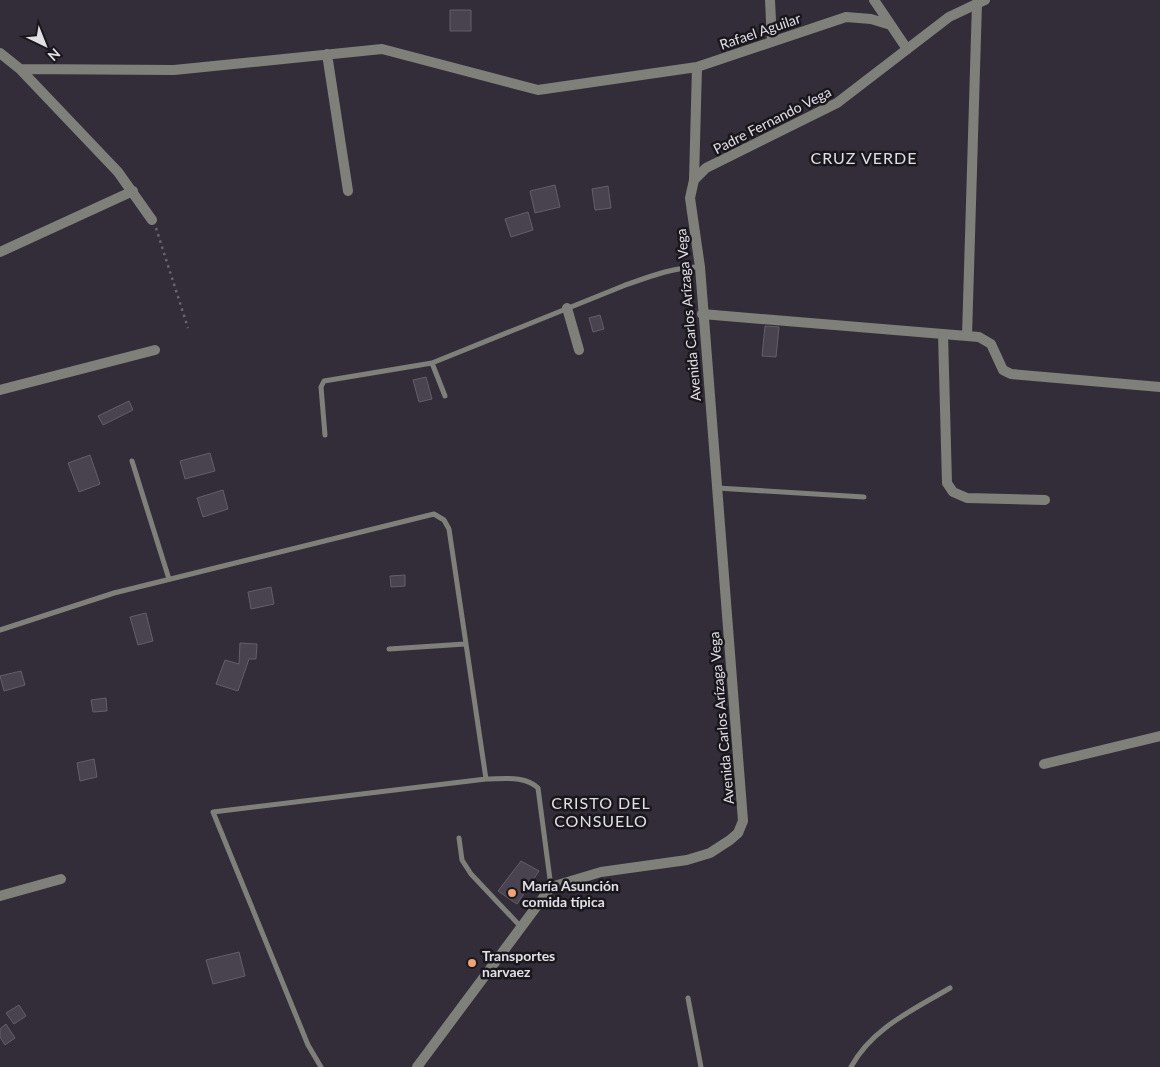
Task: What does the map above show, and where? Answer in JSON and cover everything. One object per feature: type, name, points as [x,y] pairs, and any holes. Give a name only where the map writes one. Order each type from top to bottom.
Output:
[{"type":"street","points":[[770,0],[772,42]]},
{"type":"street","points":[[874,0],[907,49]]},
{"type":"street","points":[[967,336],[981,2]]},
{"type":"street","name":"Padre Fernando Vega","points":[[694,180],[706,168],[837,103],[949,17],[981,2]]},
{"type":"street","name":"Rafael Aguilar","points":[[20,69],[174,70],[382,49],[538,90],[697,67],[846,16],[871,19],[891,25]]},
{"type":"street","points":[[0,53],[20,69],[118,172],[152,220]]},
{"type":"street","points":[[327,54],[348,191]]},
{"type":"street","name":"Avenida Carlos Arízaga Vega","points":[[551,887],[601,872],[687,860],[710,853],[738,833],[743,821],[702,314],[700,267],[690,198],[694,180],[697,67]]},
{"type":"street","points":[[0,252],[133,192]]},
{"type":"street","points":[[566,308],[579,350]]},
{"type":"street","points":[[702,314],[979,337],[991,344],[1003,370],[1011,374],[1160,387]]},
{"type":"street","points":[[943,334],[947,483],[953,492],[967,498],[1045,500]]},
{"type":"street","points":[[0,390],[155,350]]},
{"type":"street","points":[[1044,764],[1160,736]]},
{"type":"street","points":[[0,896],[61,879]]},
{"type":"street","points":[[416,1067],[551,887]]},
{"type":"lane","points":[[325,435],[321,387],[324,381],[432,363],[566,308],[655,275],[688,267],[700,267]]},
{"type":"lane","points":[[432,363],[445,396]]},
{"type":"lane","points":[[132,461],[169,579]]},
{"type":"lane","points":[[716,488],[864,497]]},
{"type":"lane","points":[[0,630],[114,593],[434,514],[444,520],[449,529],[486,779]]},
{"type":"lane","points":[[389,649],[465,644]]},
{"type":"lane","points":[[321,1067],[308,1045],[213,812],[486,779],[525,780],[532,782],[538,788],[551,887]]},
{"type":"lane","points":[[459,838],[462,860],[471,874],[521,927]]},
{"type":"lane","points":[[852,1067],[870,1039],[950,988]]},
{"type":"lane","points":[[688,998],[701,1067]]},
{"type":"path","points":[[152,220],[158,232],[188,328]]},
{"type":"building","points":[[450,10],[471,10],[471,31],[450,31]]},
{"type":"building","points":[[555,185],[560,207],[535,213],[530,191]]},
{"type":"building","points":[[608,186],[611,208],[595,210],[592,189]]},
{"type":"building","points":[[528,212],[533,230],[511,237],[505,219]]},
{"type":"building","points":[[600,315],[604,329],[593,332],[589,318]]},
{"type":"building","points":[[765,326],[779,327],[776,357],[762,356]]},
{"type":"building","points":[[426,377],[432,399],[419,402],[413,380]]},
{"type":"building","points":[[129,401],[133,410],[103,425],[98,416]]},
{"type":"building","points":[[210,453],[215,471],[185,479],[180,461]]},
{"type":"building","points":[[90,455],[100,484],[79,492],[68,463]]},
{"type":"building","points":[[223,490],[228,509],[203,517],[197,498]]},
{"type":"building","points":[[405,575],[405,586],[391,587],[390,576]]},
{"type":"building","points":[[271,587],[274,604],[251,609],[248,592]]},
{"type":"building","points":[[146,613],[153,641],[138,645],[130,617]]},
{"type":"building","points":[[240,643],[257,644],[256,659],[249,659],[238,691],[216,684],[225,660],[239,664]]},
{"type":"building","points":[[21,671],[25,685],[4,691],[0,676]]},
{"type":"building","points":[[106,698],[107,711],[93,712],[91,700]]},
{"type":"building","points":[[94,759],[97,777],[80,781],[77,763]]},
{"type":"building","points":[[521,861],[539,871],[517,904],[498,891]]},
{"type":"building","points":[[239,952],[245,976],[213,984],[206,960]]},
{"type":"building","points":[[19,1005],[26,1016],[14,1024],[6,1013]]},
{"type":"building","points":[[6,1024],[15,1038],[5,1045],[0,1037],[0,1029]]},
{"type":"place","name":"María Asunción comida típica","points":[[512,893]]},
{"type":"place","name":"Transportes narvaez","points":[[472,963]]},
{"type":"district","name":"CRUZ VERDE","points":[[864,157]]},
{"type":"district","name":"CRISTO DEL CONSUELO","points":[[601,811]]}]
